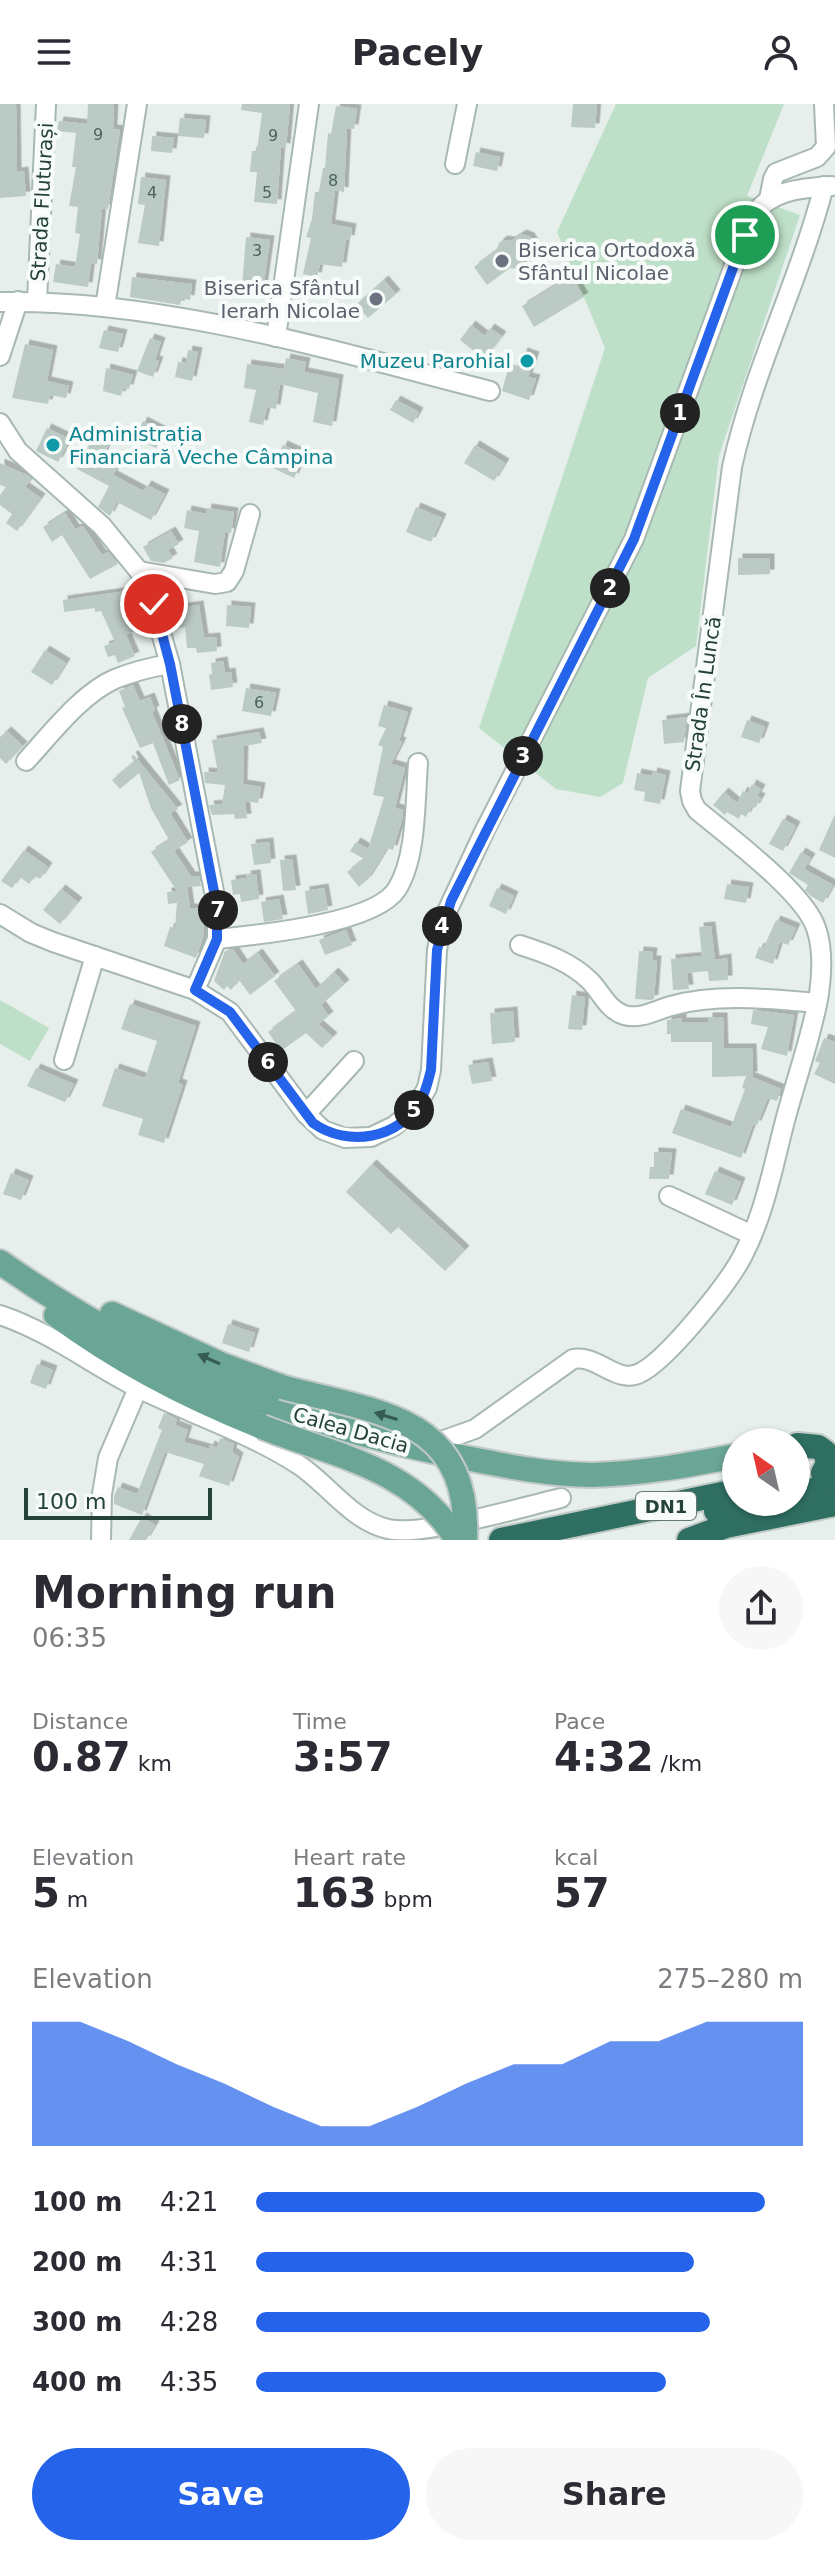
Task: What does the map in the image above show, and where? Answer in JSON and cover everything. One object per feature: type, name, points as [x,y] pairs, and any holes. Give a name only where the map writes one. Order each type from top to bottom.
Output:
[{"type":"highway","points":[[810,1442],[835,1438]]},
{"type":"highway","points":[[810,1446],[825,1452],[831,1476]]},
{"type":"highway","points":[[810,1477],[831,1476]]},
{"type":"highway","points":[[810,1487],[831,1476]]},
{"type":"highway","name":"DN1","points":[[590,1532],[722,1495]]},
{"type":"highway","points":[[810,1506],[835,1504]]},
{"type":"highway","name":"DN1","points":[[501,1540],[533,1534],[590,1532],[722,1516]]},
{"type":"highway","points":[[689,1540],[742,1516]]},
{"type":"main road","points":[[0,1262],[152,1333],[282,1387],[407,1423],[431,1438],[450,1461],[461,1486],[465,1540]]},
{"type":"main road","points":[[0,1262],[47,1309],[101,1347],[175,1388],[262,1427],[401,1482],[428,1501],[457,1540]]},
{"type":"main road","name":"Calea Dacia","points":[[0,1262],[97,1323],[206,1379],[315,1422],[415,1449],[496,1464],[588,1475],[661,1469],[722,1458]]},
{"type":"street","name":"Strada Fluturași","points":[[0,356],[18,301],[46,104]]},
{"type":"street","points":[[105,307],[137,104]]},
{"type":"street","points":[[276,337],[309,104]]},
{"type":"street","points":[[455,164],[467,104]]},
{"type":"street","points":[[769,199],[776,173],[817,157],[826,147],[824,104]]},
{"type":"street","points":[[0,914],[31,933],[195,990],[230,1012],[306,1114],[323,1130],[345,1138],[357,1138],[383,1133],[408,1117],[421,1101],[431,1070],[437,950],[443,920],[478,844],[634,539],[745,235],[756,212],[769,199],[796,189],[829,186]]},
{"type":"street","name":"Strada În Luncă","points":[[415,1449],[455,1438],[492,1417],[573,1359],[592,1359],[620,1375],[640,1373],[663,1354],[717,1295],[752,1235],[824,996],[821,947],[810,913],[791,892],[697,810],[690,791],[732,467],[754,385],[829,186]]},
{"type":"street","points":[[18,301],[105,307],[276,337],[490,391]]},
{"type":"street","points":[[0,423],[18,451],[102,526],[139,571],[154,604],[170,664],[217,907],[217,939],[195,990]]},
{"type":"street","points":[[139,571],[215,584],[227,582],[234,571],[250,514]]},
{"type":"street","points":[[26,761],[53,731],[113,679],[170,664]]},
{"type":"street","points":[[217,939],[290,931],[370,910],[386,901],[404,875],[414,827],[418,763]]},
{"type":"street","points":[[520,945],[575,968],[591,982],[612,1009],[633,1017],[673,1005],[717,999],[824,996]]},
{"type":"street","points":[[64,1060],[95,956]]},
{"type":"street","points":[[306,1114],[354,1061]]},
{"type":"street","points":[[669,1196],[752,1235]]},
{"type":"street","points":[[0,1315],[32,1326],[138,1388],[255,1440],[301,1466],[362,1518],[389,1530],[437,1526],[561,1498]]},
{"type":"street","points":[[101,1540],[102,1494],[108,1458],[138,1388]]},
{"type":"street","points":[[492,1417],[482,1436],[488,1457],[496,1464]]},
{"type":"green space","points":[[616,104],[784,104],[747,196],[800,215],[719,456],[696,646],[648,678],[623,783],[600,797],[556,789],[479,728],[605,348],[557,232]]},
{"type":"green space","points":[[0,1000],[49,1028],[30,1061],[0,1044]]},
{"type":"building","points":[[0,104],[16,104],[17,172],[24,171],[26,196],[0,198]]},
{"type":"building","points":[[88,104],[114,104],[113,129],[120,130],[108,209],[102,208],[97,264],[91,263],[88,287],[53,282],[56,264],[75,267],[80,234],[75,233],[78,207],[69,206],[76,167],[72,167],[76,133],[57,131],[59,121],[87,124]]},
{"type":"building","points":[[242,104],[290,104],[286,148],[281,147],[277,204],[254,202],[257,172],[250,172],[252,151],[257,151],[262,113],[241,110]]},
{"type":"building","points":[[573,104],[597,104],[595,128],[571,127]]},
{"type":"building","points":[[336,106],[357,109],[354,129],[347,128],[344,192],[335,190],[331,224],[352,228],[350,240],[346,239],[342,267],[320,264],[317,277],[303,274],[311,238],[306,237],[315,192],[319,192],[325,168],[328,133],[331,134]]},
{"type":"building","points":[[180,118],[206,120],[204,138],[178,136]]},
{"type":"building","points":[[152,136],[174,138],[172,153],[151,151]]},
{"type":"building","points":[[476,152],[500,157],[497,171],[473,166]]},
{"type":"building","points":[[141,177],[166,180],[159,246],[138,243],[145,205],[138,204]]},
{"type":"building","name":"Biserica Ortodoxă Sfântul Nicolae","points":[[522,234],[530,237],[534,244],[533,251],[524,258],[523,265],[517,269],[510,268],[487,285],[474,267],[497,250],[503,240],[511,241]]},
{"type":"building","points":[[246,237],[270,240],[263,289],[242,287]]},
{"type":"building","points":[[571,276],[584,297],[534,327],[522,306]]},
{"type":"building","points":[[132,277],[192,284],[190,300],[182,298],[180,305],[130,297]]},
{"type":"building","name":"Biserica Sfântul Ierarh Nicolae","points":[[384,280],[396,294],[368,318],[356,305]]},
{"type":"building","points":[[471,325],[485,336],[490,328],[502,336],[484,359],[460,340]]},
{"type":"building","points":[[104,330],[123,334],[118,352],[99,348]]},
{"type":"building","points":[[150,338],[161,342],[153,377],[137,371]]},
{"type":"building","points":[[25,344],[53,350],[47,381],[69,386],[66,398],[50,395],[48,404],[12,398]]},
{"type":"building","points":[[188,350],[198,352],[192,381],[175,377],[178,362],[186,363]]},
{"type":"building","points":[[523,352],[535,356],[528,377],[536,379],[529,400],[502,391],[508,369],[513,371],[514,366],[518,368]]},
{"type":"building","points":[[286,358],[306,362],[304,372],[339,379],[332,426],[313,422],[318,393],[280,384],[276,409],[267,407],[263,425],[249,422],[256,390],[244,388],[247,364],[284,369]]},
{"type":"building","points":[[106,368],[133,375],[129,389],[123,388],[121,396],[103,391]]},
{"type":"building","points":[[396,400],[419,412],[413,423],[390,410]]},
{"type":"building","points":[[143,421],[164,432],[156,448],[135,438]]},
{"type":"building","name":"Administrația Financiară Veche Câmpina","points":[[47,428],[70,439],[58,462],[36,451]]},
{"type":"building","points":[[93,437],[109,444],[103,455],[119,464],[113,475],[143,491],[147,485],[165,494],[151,520],[117,502],[110,516],[98,507],[109,486],[77,469]]},
{"type":"building","points":[[283,445],[305,455],[294,478],[273,468]]},
{"type":"building","points":[[475,445],[505,463],[494,481],[464,463]]},
{"type":"building","points":[[0,463],[29,476],[31,479],[25,487],[41,498],[17,531],[6,523],[12,514],[0,505],[0,495],[6,487],[0,485]]},
{"type":"building","points":[[416,507],[442,518],[431,542],[406,532]]},
{"type":"building","points":[[207,508],[234,512],[231,533],[225,532],[220,567],[194,562],[199,531],[184,528],[187,510],[206,514]]},
{"type":"building","points":[[65,513],[75,529],[83,526],[102,555],[108,552],[118,564],[90,579],[62,535],[52,542],[43,527]]},
{"type":"building","points":[[171,531],[179,544],[168,550],[173,558],[164,563],[151,561],[143,547]]},
{"type":"building","points":[[738,558],[770,558],[770,574],[738,575]]},
{"type":"building","points":[[127,591],[132,620],[137,618],[141,628],[126,635],[135,656],[118,663],[115,655],[108,657],[104,646],[115,642],[101,611],[95,612],[95,608],[64,612],[63,600]]},
{"type":"building","points":[[199,605],[204,638],[216,637],[217,651],[197,653],[196,648],[187,648],[185,627],[172,629],[170,609]]},
{"type":"building","points":[[227,605],[251,607],[249,628],[226,626]]},
{"type":"building","points":[[45,650],[66,663],[52,685],[31,672]]},
{"type":"building","points":[[223,661],[225,673],[231,672],[233,687],[211,690],[211,663]]},
{"type":"building","points":[[133,685],[140,701],[150,697],[155,710],[152,712],[180,780],[169,785],[153,743],[140,748],[122,708],[125,707],[119,691]]},
{"type":"building","points":[[246,688],[276,693],[271,716],[242,711]]},
{"type":"building","points":[[384,705],[408,712],[399,741],[402,742],[391,764],[405,768],[395,808],[403,810],[402,820],[393,850],[387,848],[368,879],[359,887],[347,872],[364,859],[350,851],[356,842],[368,849],[384,797],[373,795],[383,747],[378,745],[386,728],[378,726]]},
{"type":"building","points":[[687,717],[684,742],[664,744],[662,720]]},
{"type":"building","points":[[747,720],[765,727],[759,743],[741,737]]},
{"type":"building","points":[[7,731],[23,746],[6,764],[0,758],[0,737]]},
{"type":"building","points":[[259,732],[262,743],[244,746],[243,784],[261,787],[258,803],[245,801],[247,818],[235,819],[234,814],[212,815],[209,805],[222,804],[225,785],[205,783],[204,772],[218,773],[212,740]]},
{"type":"building","points":[[134,755],[178,809],[170,813],[188,842],[174,851],[191,876],[199,876],[201,886],[187,887],[190,908],[204,909],[203,938],[196,958],[164,946],[170,927],[175,928],[177,903],[168,904],[167,892],[177,891],[151,852],[169,840],[151,808],[139,773],[120,789],[112,780],[134,762],[131,756]]},
{"type":"building","points":[[653,772],[666,775],[660,804],[644,801],[645,792],[634,790],[637,773],[652,776]]},
{"type":"building","points":[[752,784],[761,789],[757,796],[761,798],[746,817],[741,814],[739,819],[727,812],[725,815],[713,805],[724,792],[737,803],[743,791],[747,794]]},
{"type":"building","points":[[835,814],[835,858],[819,850]]},
{"type":"building","points":[[783,819],[796,826],[783,851],[769,844]]},
{"type":"building","points":[[269,842],[271,863],[254,865],[251,844]]},
{"type":"building","points":[[24,850],[48,867],[40,879],[35,876],[29,884],[20,877],[12,888],[1,881]]},
{"type":"building","points":[[801,852],[811,858],[804,869],[833,885],[823,903],[805,890],[808,885],[789,873]]},
{"type":"building","points":[[292,859],[296,890],[283,891],[280,860]]},
{"type":"building","points":[[256,874],[259,899],[241,902],[240,894],[233,895],[231,880]]},
{"type":"building","points":[[727,884],[749,887],[746,903],[724,899]]},
{"type":"building","points":[[324,888],[328,910],[308,914],[305,891]]},
{"type":"building","points":[[497,888],[514,896],[506,914],[489,906]]},
{"type":"building","points":[[61,889],[78,902],[60,924],[43,910]]},
{"type":"building","points":[[279,899],[283,919],[264,922],[261,902]]},
{"type":"building","points":[[776,920],[796,928],[788,945],[780,942],[773,964],[755,958],[759,947],[763,949]]},
{"type":"building","points":[[711,926],[715,960],[727,958],[728,980],[709,981],[708,971],[687,973],[689,989],[673,990],[671,959],[702,956],[699,927]]},
{"type":"building","points":[[346,930],[352,945],[325,955],[319,940]]},
{"type":"building","points":[[233,949],[243,964],[258,953],[275,976],[250,995],[239,980],[231,990],[227,986],[224,990],[214,981],[225,951]]},
{"type":"building","points":[[639,951],[653,952],[652,960],[657,960],[654,999],[651,1000],[635,999]]},
{"type":"building","points":[[298,964],[316,989],[334,972],[345,984],[321,1005],[329,1016],[318,1024],[333,1037],[322,1048],[306,1033],[281,1051],[268,1032],[296,1011],[274,981]]},
{"type":"building","points":[[572,995],[585,997],[582,1030],[568,1029]]},
{"type":"building","points":[[130,1004],[196,1026],[178,1083],[183,1085],[164,1143],[138,1135],[143,1119],[102,1106],[115,1068],[145,1078],[157,1041],[121,1029]]},
{"type":"building","points":[[753,1010],[794,1015],[787,1056],[761,1049],[768,1027],[751,1024]]},
{"type":"building","points":[[513,1011],[515,1042],[492,1044],[490,1013]]},
{"type":"building","points":[[708,1017],[723,1017],[724,1048],[752,1048],[753,1076],[749,1076],[781,1089],[777,1101],[768,1098],[757,1125],[753,1124],[741,1158],[672,1133],[681,1109],[731,1127],[745,1089],[742,1088],[746,1076],[712,1077],[712,1042],[671,1042],[671,1034],[667,1034],[667,1020],[682,1018],[682,1022],[708,1022]]},
{"type":"building","points":[[824,1038],[835,1042],[835,1084],[814,1074],[820,1063],[815,1061]]},
{"type":"building","points":[[488,1062],[492,1081],[472,1084],[468,1065]]},
{"type":"building","points":[[36,1068],[74,1084],[65,1102],[27,1086]]},
{"type":"building","points":[[654,1152],[672,1153],[669,1179],[649,1179],[650,1167],[654,1167]]},
{"type":"building","points":[[372,1164],[465,1250],[445,1271],[398,1227],[391,1234],[346,1192]]},
{"type":"building","points":[[715,1171],[741,1182],[732,1205],[705,1194]]},
{"type":"building","points":[[11,1173],[29,1180],[21,1200],[3,1194]]},
{"type":"building","points":[[228,1324],[255,1333],[249,1352],[222,1343]]},
{"type":"building","points":[[37,1364],[53,1370],[46,1389],[30,1383]]},
{"type":"building","points":[[164,1413],[177,1419],[175,1425],[188,1430],[184,1442],[209,1449],[210,1445],[217,1448],[220,1438],[234,1444],[232,1452],[239,1457],[229,1486],[199,1476],[204,1464],[165,1452],[142,1515],[114,1504],[114,1496],[118,1487],[137,1494],[162,1430],[158,1428]]},
{"type":"building","points":[[142,1517],[155,1525],[146,1540],[129,1540]]},
{"type":"place","name":"Biserica Ortodoxă Sfântul Nicolae","points":[[502,261]]},
{"type":"place","name":"Biserica Sfântul Ierarh Nicolae","points":[[376,299]]},
{"type":"place","name":"Muzeu Parohial","points":[[527,361]]},
{"type":"place","name":"Administrația Financiară Veche Câmpina","points":[[53,445]]},
{"type":"route","points":[[154,604],[170,664],[217,907],[217,939],[195,990],[230,1012],[313,1123],[345,1138],[371,1137],[383,1133],[408,1117],[427,1088],[431,1070],[437,950],[443,920],[484,832],[634,539],[745,235]]}]
